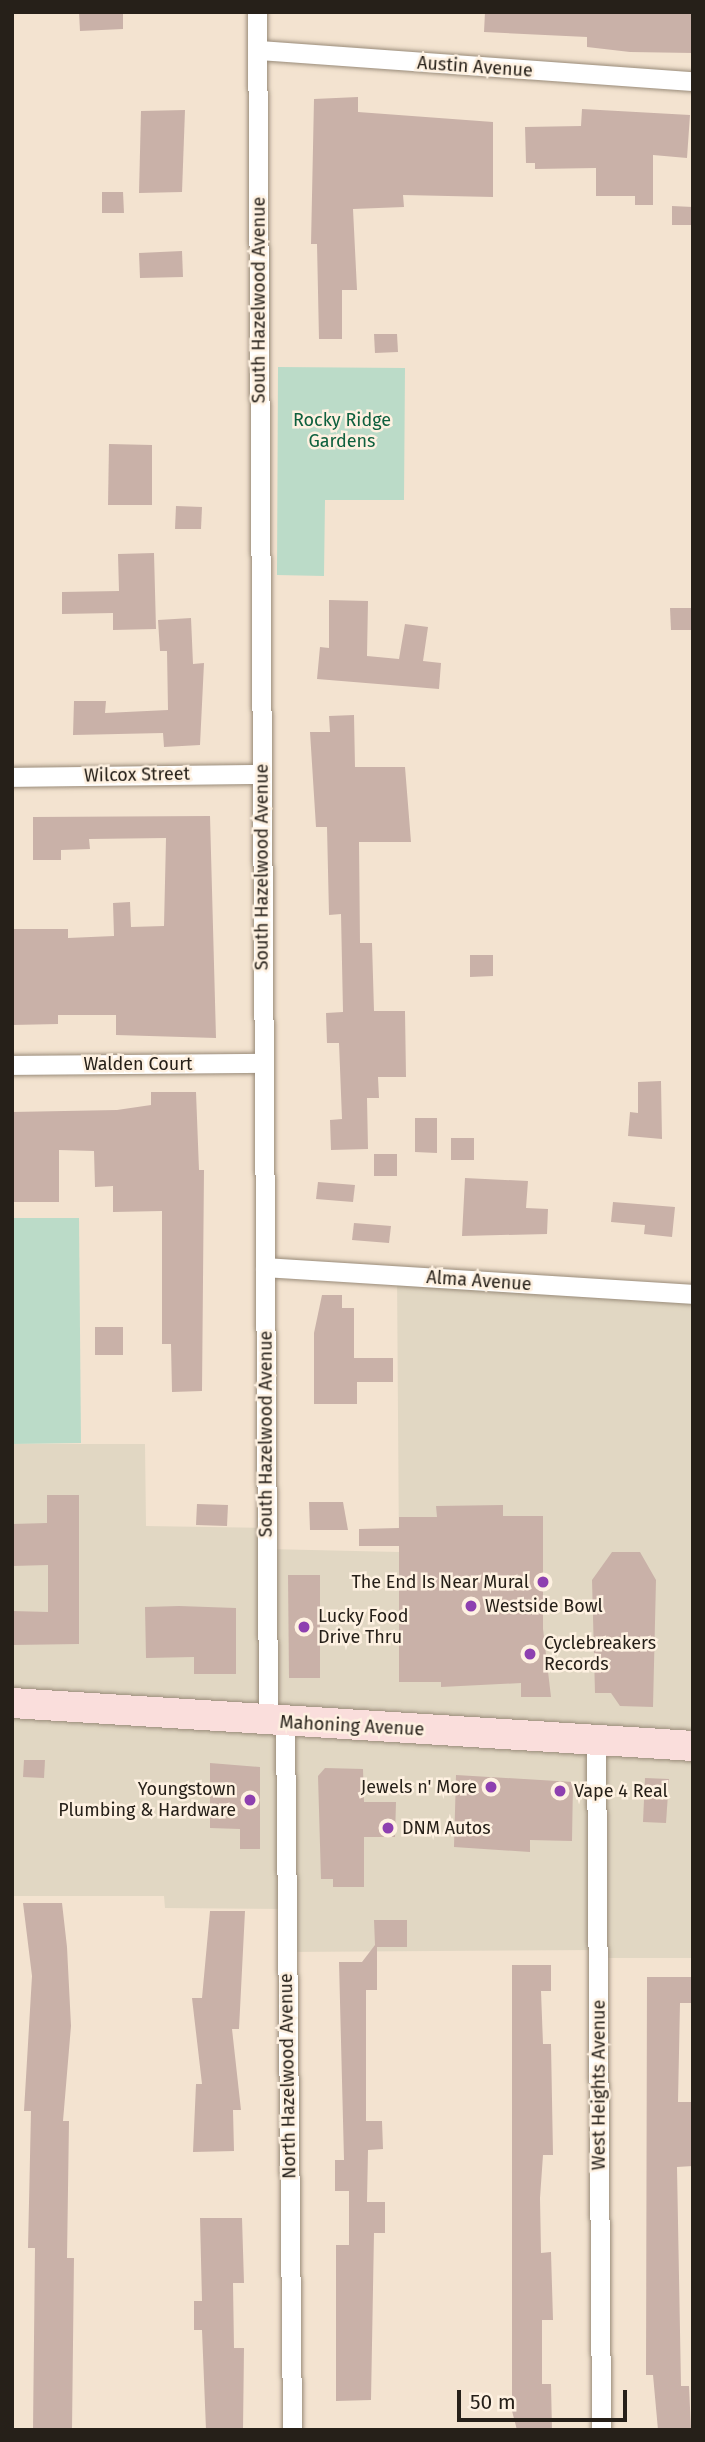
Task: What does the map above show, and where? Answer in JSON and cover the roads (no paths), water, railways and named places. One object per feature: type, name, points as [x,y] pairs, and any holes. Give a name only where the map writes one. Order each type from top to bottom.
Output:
[{"type":"main road","name":"Mahoning Avenue","points":[[12,1703],[693,1746]]},
{"type":"street","name":"South Hazelwood Avenue","points":[[257,12],[265,1267],[276,1721]]},
{"type":"street","name":"Austin Avenue","points":[[258,50],[693,81]]},
{"type":"street","name":"Wilcox Street","points":[[12,776],[262,774]]},
{"type":"street","name":"Walden Court","points":[[12,1065],[264,1063]]},
{"type":"street","name":"Alma Avenue","points":[[265,1267],[693,1294]]},
{"type":"street","name":"North Hazelwood Avenue","points":[[276,1721],[292,2430]]},
{"type":"street","name":"West Heights Avenue","points":[[596,1740],[601,2430]]},
{"type":"place","name":"The End Is Near Mural","points":[[543,1582]]},
{"type":"place","name":"Westside Bowl","points":[[471,1606]]},
{"type":"place","name":"Lucky Food Drive Thru","points":[[304,1627]]},
{"type":"place","name":"Cyclebreakers Records","points":[[530,1654]]},
{"type":"place","name":"Jewels n' More","points":[[491,1787]]},
{"type":"place","name":"Vape 4 Real","points":[[560,1791]]},
{"type":"place","name":"Youngstown Plumbing & Hardware","points":[[250,1800]]},
{"type":"place","name":"DNM Autos","points":[[388,1828]]},
{"type":"park label","name":"Rocky Ridge Gardens","points":[[342,431]]}]
